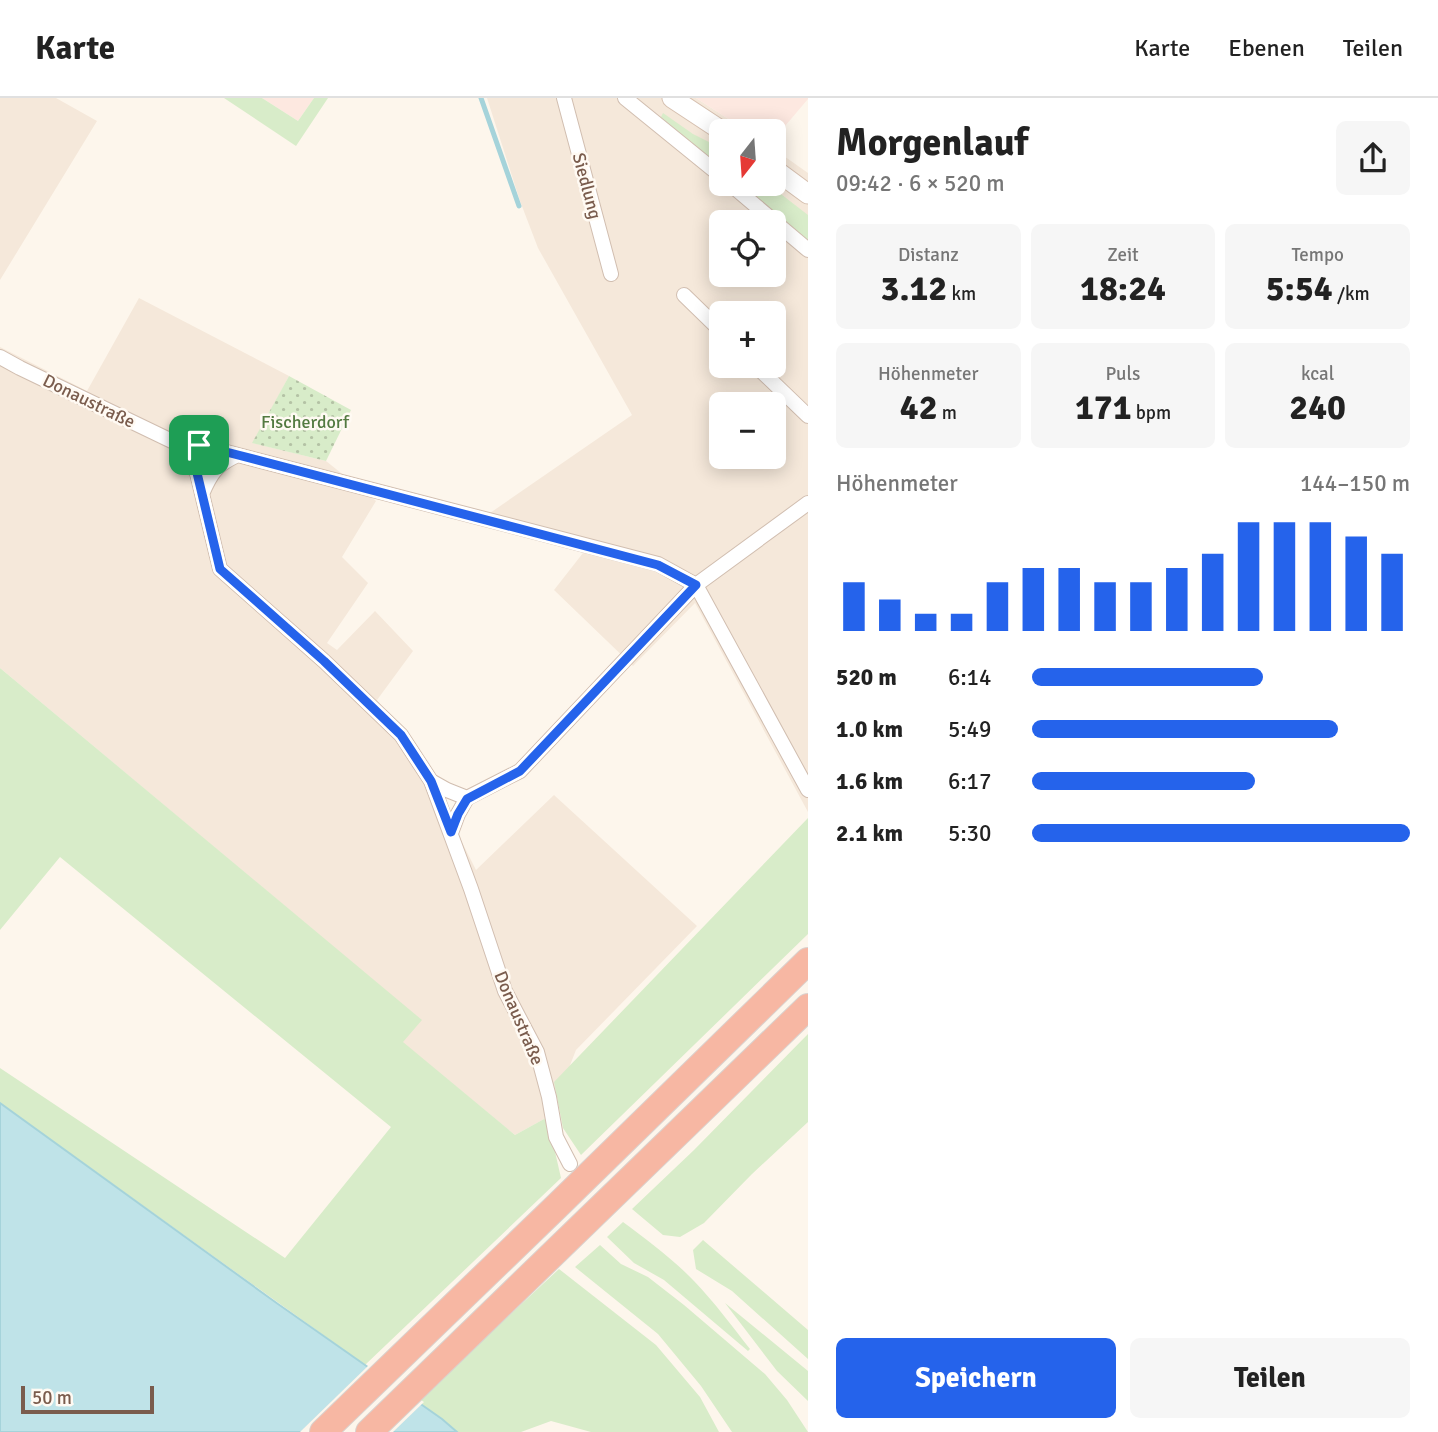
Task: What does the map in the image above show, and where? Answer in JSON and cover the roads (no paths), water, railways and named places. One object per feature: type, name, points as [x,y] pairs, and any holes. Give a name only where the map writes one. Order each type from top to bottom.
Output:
[{"type":"highway","points":[[323,1432],[808,961]]},
{"type":"highway","points":[[369,1432],[808,1007]]},
{"type":"main road","points":[[672,98],[709,122]]},
{"type":"main road","points":[[786,178],[808,194]]},
{"type":"street","name":"Siedlung","points":[[564,98],[611,274]]},
{"type":"street","points":[[625,98],[709,166]]},
{"type":"street","points":[[744,196],[808,250]]},
{"type":"street","points":[[684,295],[709,319]]},
{"type":"street","name":"Donaustraße","points":[[0,356],[178,444],[199,445],[658,565],[696,585]]},
{"type":"street","points":[[768,378],[808,416]]},
{"type":"street","name":"Donaustraße","points":[[178,444],[197,473],[220,569],[324,661],[401,735],[431,781],[505,991],[537,1052],[556,1137],[570,1164]]},
{"type":"street","points":[[202,494],[209,476],[223,461],[238,455]]},
{"type":"street","points":[[451,832],[467,799],[520,771],[696,585],[808,503]]},
{"type":"street","points":[[696,585],[808,790]]},
{"type":"street","name":"Donaustraße","points":[[431,781],[467,799]]},
{"type":"water","points":[[0,1103],[442,1419],[457,1432],[0,1432]]},
{"type":"waterway","points":[[481,98],[519,206]]},
{"type":"park label","name":"Fischerdorf","points":[[305,422]]}]
